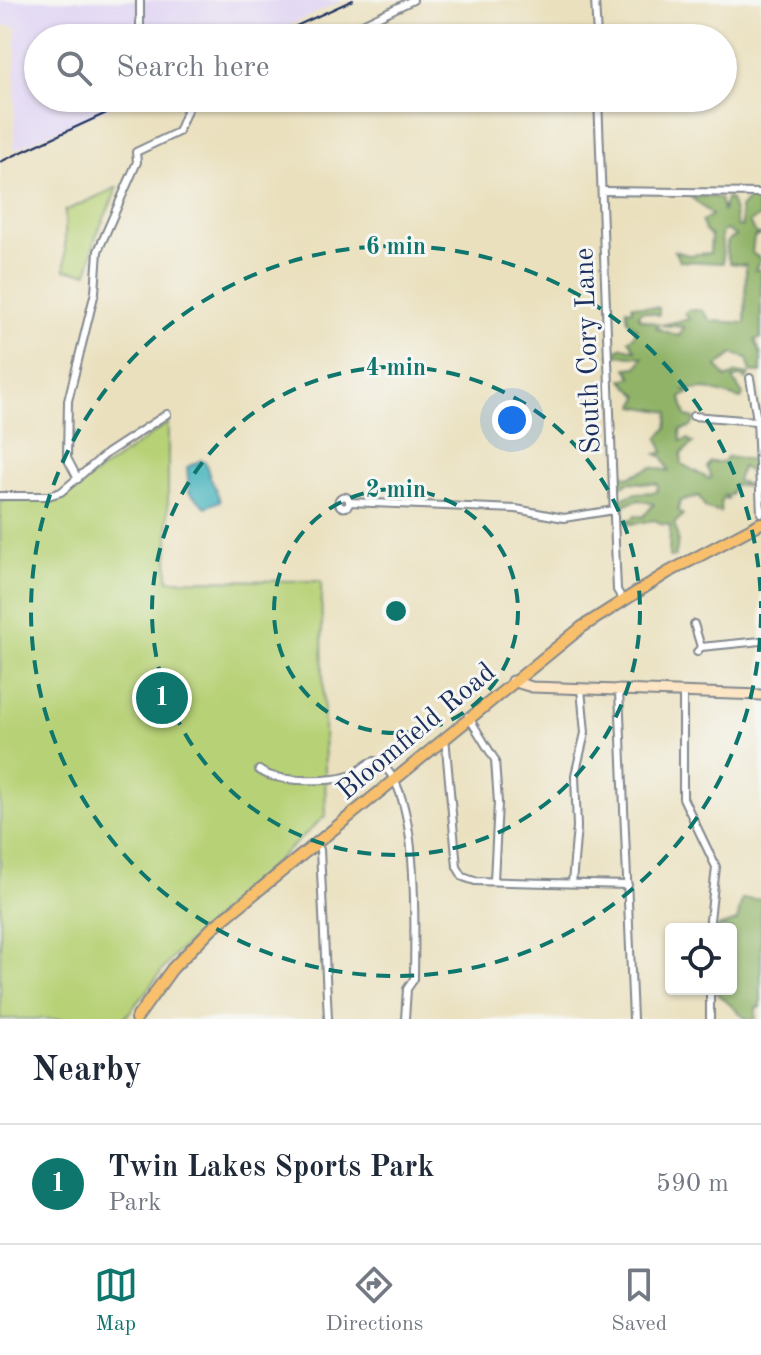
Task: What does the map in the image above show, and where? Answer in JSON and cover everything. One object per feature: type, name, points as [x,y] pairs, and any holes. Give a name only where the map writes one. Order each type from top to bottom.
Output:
[{"type":"main road","name":"Bloomfield Road","points":[[136,1019],[166,975],[194,945],[512,681],[623,600],[693,558],[761,523]]},
{"type":"street","points":[[140,0],[140,24]]},
{"type":"street","points":[[362,24],[413,0]]},
{"type":"street","points":[[595,0],[596,24]]},
{"type":"street","points":[[78,479],[67,458],[67,411],[95,292],[98,251],[137,162],[136,152],[178,132],[186,112]]},
{"type":"street","name":"South Cory Lane","points":[[599,112],[617,590],[623,600]]},
{"type":"street","points":[[602,191],[761,193]]},
{"type":"street","points":[[750,378],[759,418],[761,513]]},
{"type":"street","points":[[0,496],[54,495],[107,453],[167,414]]},
{"type":"street","points":[[693,416],[759,418]]},
{"type":"street","points":[[349,502],[516,509],[556,518],[614,510]]},
{"type":"street","points":[[694,624],[699,650],[761,641]]},
{"type":"street","points":[[512,681],[520,687],[761,695]]},
{"type":"street","points":[[572,883],[577,827],[575,775],[585,733],[581,689]]},
{"type":"street","points":[[619,691],[633,1019]]},
{"type":"street","points":[[683,693],[683,798],[716,867],[710,923]]},
{"type":"street","points":[[468,716],[491,750],[496,765],[498,803],[494,880]]},
{"type":"street","points":[[445,736],[457,867],[463,877],[472,881],[628,885]]},
{"type":"street","points":[[259,770],[272,778],[294,781],[350,776],[369,762],[377,761],[393,780],[407,815],[416,908],[414,979],[407,989],[405,1019]]},
{"type":"street","points":[[317,843],[320,850],[328,1019]]},
{"type":"street","points":[[710,995],[710,1019]]},
{"type":"shaded area","points":[[0,0],[345,0],[292,24],[24,24],[24,112],[98,112],[14,150],[16,26],[0,26]]},
{"type":"green space","points":[[118,187],[96,236],[88,273],[65,270],[65,211]]},
{"type":"green space","points":[[691,197],[720,198],[723,212],[726,198],[731,200],[737,226],[742,227],[740,208],[749,198],[761,199],[757,207],[761,216],[749,222],[755,233],[761,235],[754,237],[752,253],[761,259],[755,270],[761,270],[761,338],[755,340],[761,355],[761,373],[751,372],[747,358],[733,354],[717,366],[726,378],[737,373],[749,375],[746,380],[741,376],[733,379],[743,395],[741,399],[707,389],[684,390],[689,393],[681,398],[686,416],[695,419],[691,427],[680,430],[681,441],[688,439],[693,443],[681,454],[682,464],[709,479],[707,467],[710,462],[723,462],[727,457],[755,460],[753,467],[757,471],[753,474],[742,467],[737,481],[750,486],[733,485],[731,495],[724,495],[729,499],[721,499],[721,513],[705,508],[699,496],[680,501],[678,510],[683,515],[674,524],[676,553],[675,557],[669,557],[670,525],[660,524],[656,520],[630,524],[622,520],[632,519],[635,515],[643,517],[654,504],[639,500],[625,504],[624,513],[616,509],[616,501],[636,493],[657,492],[658,484],[629,482],[618,488],[615,485],[619,471],[628,477],[652,467],[669,471],[663,457],[656,454],[664,452],[658,438],[667,428],[669,412],[635,406],[639,396],[622,380],[632,377],[627,368],[637,367],[643,357],[610,354],[623,347],[635,350],[629,339],[634,336],[636,328],[628,321],[626,309],[632,310],[632,305],[659,308],[659,315],[642,311],[638,314],[640,319],[659,324],[656,327],[659,329],[679,336],[684,327],[661,325],[689,319],[685,313],[689,310],[702,310],[711,321],[745,323],[746,265],[730,263],[726,252],[728,240],[736,236],[726,230],[721,233],[723,263],[680,261],[674,251],[688,255],[710,253],[711,236],[705,231],[702,221],[712,215]]},
{"type":"green space","points":[[168,423],[168,580],[321,581],[326,815],[174,956],[124,1019],[0,1019],[0,500],[54,499],[66,495]]},
{"type":"green space","points":[[742,899],[761,899],[761,1007],[756,1007],[756,1019],[746,1019],[719,995],[737,995],[737,923],[730,923],[737,921]]},
{"type":"water","points":[[201,460],[206,463],[220,501],[206,507],[189,492],[187,467]]},
{"type":"railway","points":[[301,24],[353,0]]},
{"type":"railway","points":[[0,162],[109,112]]},
{"type":"place","name":"Twin Lakes Sports Park","points":[[162,698]]}]
